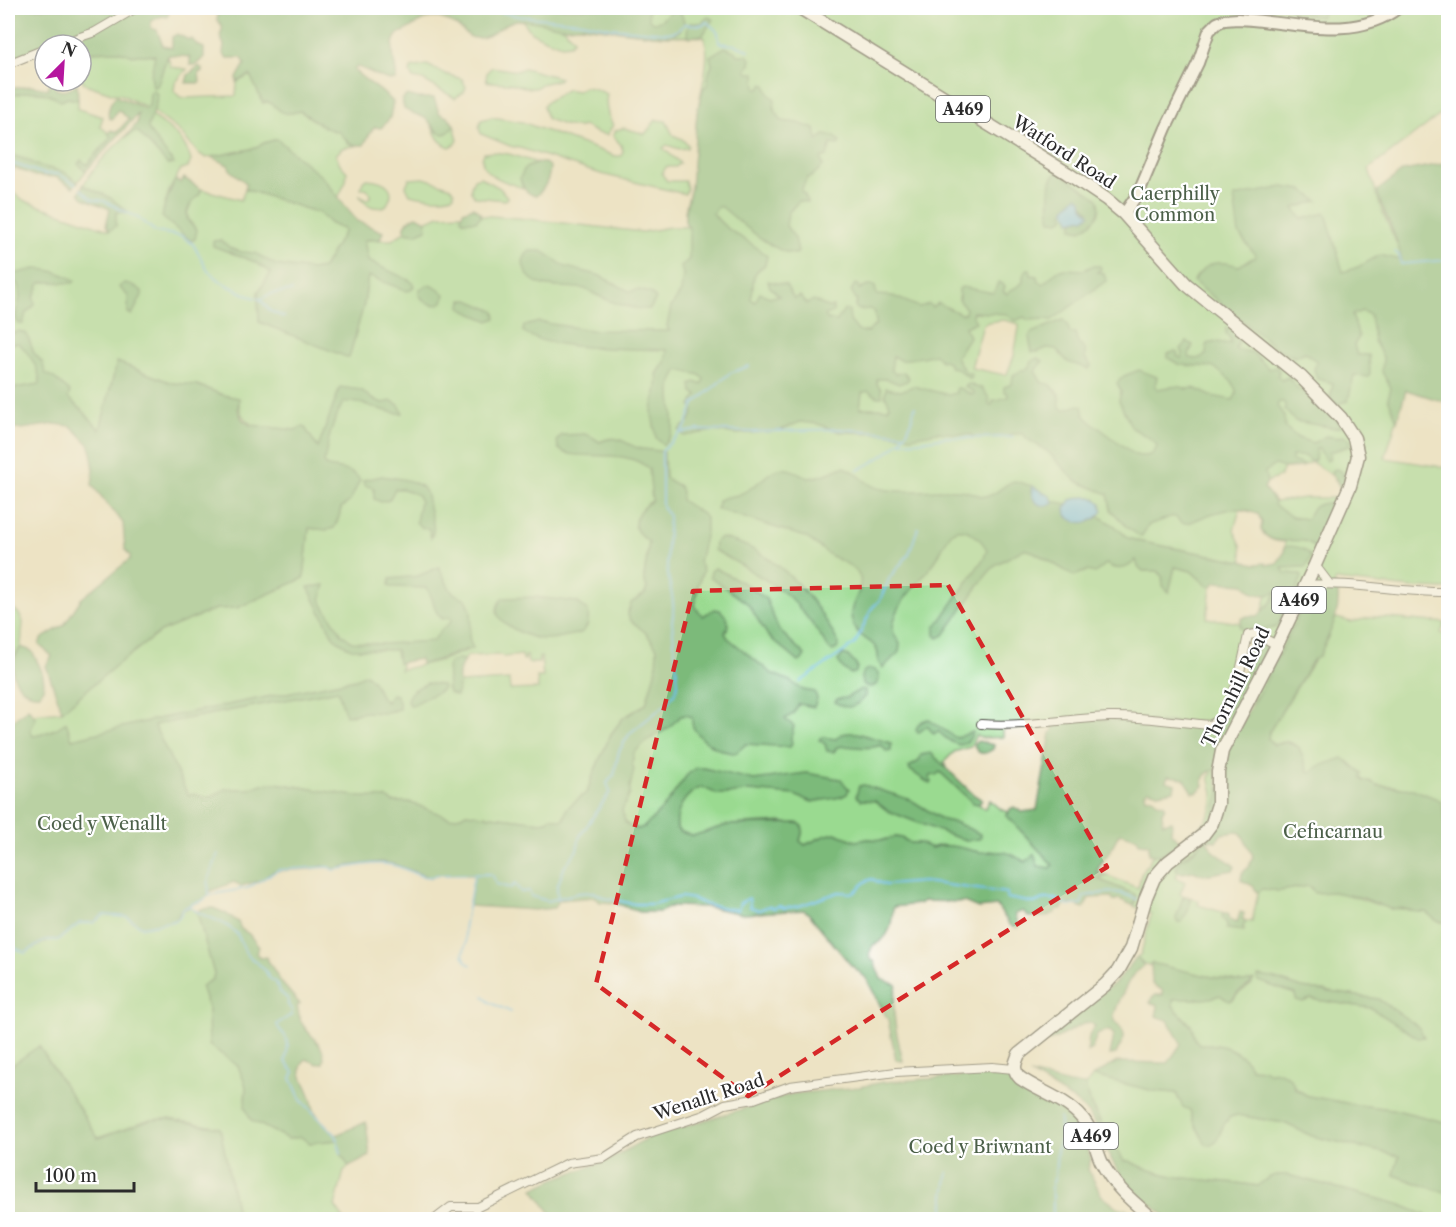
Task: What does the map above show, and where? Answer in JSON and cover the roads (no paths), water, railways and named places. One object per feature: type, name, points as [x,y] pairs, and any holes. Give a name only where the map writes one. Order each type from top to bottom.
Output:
[{"type":"main road","name":"Watford Road","points":[[800,8],[1075,178],[1124,214]]},
{"type":"main road","points":[[1124,214],[1139,192],[1166,128],[1198,63],[1209,31],[1217,23],[1238,19],[1339,27],[1367,22],[1398,8]]},
{"type":"main road","name":"Thornhill Road","points":[[1014,1069],[1019,1054],[1105,985],[1118,971],[1131,948],[1154,878],[1168,862],[1203,835],[1212,823],[1218,804],[1218,772],[1222,751],[1306,585],[1355,474],[1358,456],[1354,438],[1341,418],[1301,378],[1186,284],[1124,214]]},
{"type":"main road","name":"A469","points":[[1014,1069],[1020,1078],[1076,1111],[1085,1121],[1102,1163],[1112,1180],[1154,1220]]},
{"type":"street","points":[[92,33],[136,8]]},
{"type":"street","points":[[8,64],[33,54]]},
{"type":"street","points":[[1315,565],[1328,582]]},
{"type":"street","points":[[1306,585],[1328,582],[1423,592],[1449,592]]},
{"type":"street","points":[[981,724],[1020,725],[1128,717],[1210,725],[1221,718],[1238,681],[1248,635],[1256,634],[1277,645]]},
{"type":"street","name":"Wenallt Road","points":[[434,1220],[451,1207],[478,1207],[568,1163],[604,1158],[638,1137],[704,1115],[725,1104],[754,1099],[790,1086],[896,1072],[992,1067],[1014,1069]]},
{"type":"water","points":[[1077,196],[1082,199],[1083,207],[1090,214],[1087,217],[1070,221],[1065,208]]},
{"type":"water","points":[[1032,486],[1050,496],[1052,504],[1043,505],[1036,502],[1031,491]]},
{"type":"water","points":[[1092,497],[1101,503],[1103,511],[1090,521],[1075,521],[1066,515],[1065,509],[1071,500]]},
{"type":"waterway","points":[[483,8],[518,16],[667,33],[676,31],[685,24],[701,25],[707,22],[718,32],[719,43],[749,50]]},
{"type":"waterway","points":[[8,162],[44,174],[58,174],[76,184]]},
{"type":"waterway","points":[[81,189],[92,199],[104,201],[138,218],[156,232],[182,236],[193,244],[208,271],[223,283],[260,299],[270,311],[284,317]]},
{"type":"waterway","points":[[1395,252],[1399,255],[1401,264],[1448,260]]},
{"type":"waterway","points":[[261,299],[270,294],[292,291]]},
{"type":"waterway","points":[[558,900],[557,887],[565,866],[577,850],[580,836],[610,792],[607,783],[614,775],[619,751],[630,733],[665,705],[674,694],[678,684],[672,621],[673,603],[667,567],[669,516],[662,503],[662,451],[685,428],[694,404],[730,373],[749,366]]},
{"type":"waterway","points":[[858,470],[896,446],[909,428],[915,407]]},
{"type":"waterway","points":[[681,433],[698,430],[753,432],[840,429],[905,434]]},
{"type":"waterway","points":[[899,442],[947,437],[1013,437]]},
{"type":"waterway","points":[[800,682],[855,644],[890,577],[909,554],[918,528]]},
{"type":"waterway","points":[[209,895],[208,881],[218,854]]},
{"type":"waterway","points":[[8,952],[15,948],[25,953],[46,940],[58,940],[80,923],[93,923],[104,915],[127,917],[142,927],[174,921],[179,918],[183,909],[202,901],[209,895],[248,888],[278,870],[328,867],[334,870],[373,864],[389,864],[427,877],[489,874],[493,876],[496,884],[510,888],[515,884],[521,892],[529,891],[531,896],[548,901],[578,893],[594,892],[605,898],[635,904],[652,904],[681,897],[707,905],[738,910],[740,903],[749,898],[750,907],[759,910],[769,906],[774,908],[799,906],[839,892],[854,893],[865,882],[872,879],[885,885],[924,882],[1007,893],[1007,898],[1034,903],[1043,899],[1055,899],[1069,906],[1081,904],[1084,896],[1104,893],[1116,892],[1136,899]]},
{"type":"waterway","points":[[471,965],[467,963],[463,955],[466,942],[464,929],[474,875]]},
{"type":"waterway","points":[[190,907],[231,928],[247,954],[269,978],[276,982],[279,991],[288,999],[288,1005],[292,1010],[291,1015],[277,1024],[287,1042],[285,1061],[294,1072],[291,1078],[301,1100],[336,1135],[341,1153]]},
{"type":"waterway","points":[[484,996],[489,1002],[511,1012]]},
{"type":"waterway","points":[[1053,1220],[1051,1188],[1055,1177],[1060,1139],[1060,1118]]},
{"type":"waterway","points":[[944,1220],[944,1195],[948,1172]]},
{"type":"park label","name":"Caerphilly Common","points":[[1175,204]]},
{"type":"park label","name":"Coed y Wenallt","points":[[102,824]]},
{"type":"park label","name":"Cefncarnau","points":[[1333,832]]},
{"type":"park label","name":"Coed y Briwnant","points":[[980,1147]]}]
